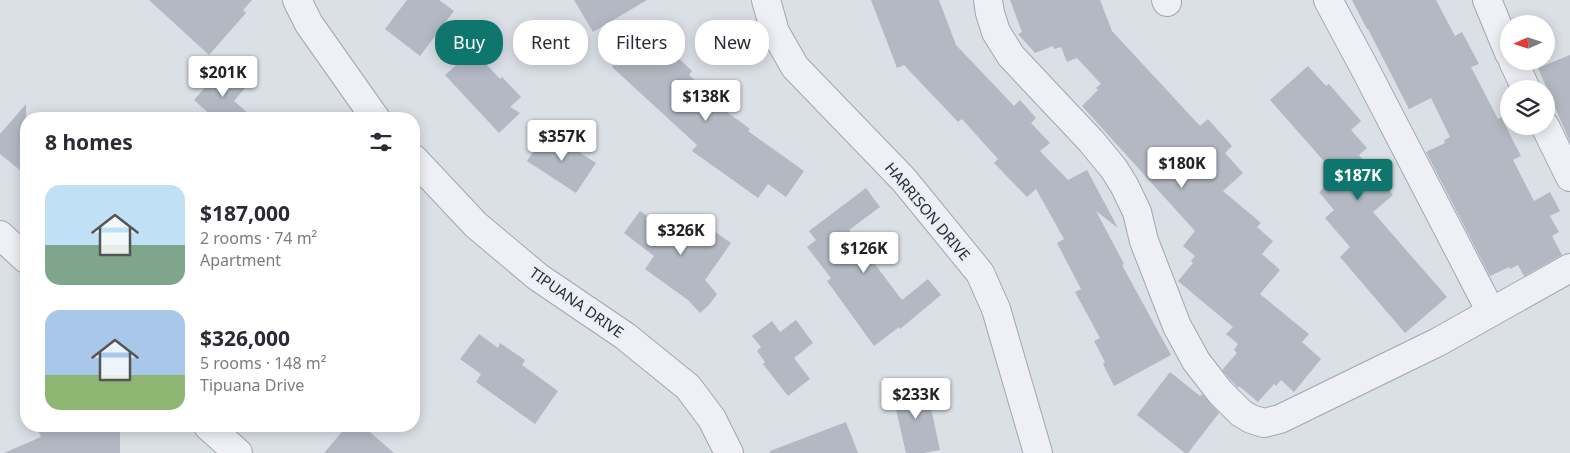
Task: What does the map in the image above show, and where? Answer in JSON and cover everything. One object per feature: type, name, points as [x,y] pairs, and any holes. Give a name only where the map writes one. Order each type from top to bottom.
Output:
[{"type":"street","points":[[297,0],[309,24],[371,112]]},
{"type":"street","name":"HARRISON DRIVE","points":[[766,0],[775,32],[795,67],[904,180],[980,273],[996,309],[1038,453]]},
{"type":"street","points":[[988,0],[996,32],[1010,56],[1092,141],[1114,169],[1137,212],[1144,241],[1177,326],[1196,361],[1220,392],[1241,413],[1251,419],[1264,423],[1280,420],[1438,342],[1570,268]]},
{"type":"street","points":[[1328,0],[1491,312]]},
{"type":"street","points":[[1488,0],[1500,30]]},
{"type":"street","points":[[1549,135],[1570,177]]},
{"type":"street","name":"TIPUANA DRIVE","points":[[420,165],[476,225],[538,277],[625,336],[688,387],[712,419],[729,453]]},
{"type":"street","points":[[0,235],[20,253]]},
{"type":"street","points":[[215,432],[238,453]]},
{"type":"building","points":[[149,0],[252,0],[243,10],[246,13],[209,55]]},
{"type":"building","points":[[407,0],[439,0],[454,11],[447,20],[435,20],[435,36],[420,56],[385,29]]},
{"type":"building","points":[[574,0],[647,0],[613,20],[598,20],[598,29],[593,32],[588,20],[586,20]]},
{"type":"building","points":[[871,0],[939,0],[956,45],[1014,106],[1020,100],[1036,118],[1031,123],[1050,143],[1040,151],[1068,180],[1087,170],[1118,228],[1096,211],[1124,264],[1122,265],[1171,355],[1114,386],[1103,364],[1105,362],[1094,341],[1100,338],[1075,292],[1081,289],[1057,243],[1064,239],[1036,189],[1027,197],[994,163],[998,159],[962,119],[958,122],[904,65],[897,68]]},
{"type":"building","points":[[1010,0],[1100,0],[1112,31],[1200,126],[1208,119],[1232,146],[1225,153],[1243,173],[1223,191],[1261,223],[1257,227],[1273,241],[1262,254],[1280,270],[1260,294],[1309,334],[1302,342],[1321,359],[1294,392],[1281,380],[1276,386],[1274,384],[1258,402],[1239,386],[1238,388],[1222,370],[1237,353],[1234,350],[1238,344],[1226,334],[1233,327],[1178,281],[1193,263],[1191,261],[1195,256],[1183,246],[1195,231],[1082,106],[1098,90],[1096,88],[1101,84],[1077,58],[1067,62],[1061,47],[1054,49],[1053,46],[1035,53],[1018,34],[1022,32]]},
{"type":"building","points":[[1352,0],[1436,0],[1455,36],[1462,32],[1479,64],[1471,67],[1498,119],[1500,118],[1500,135],[1510,135],[1521,156],[1513,160],[1534,201],[1550,192],[1560,211],[1550,216],[1559,232],[1552,236],[1562,255],[1524,276],[1518,265],[1490,276],[1426,152],[1445,143],[1444,140],[1450,137],[1431,98],[1409,109]]},
{"type":"building","points":[[1570,55],[1570,142],[1555,107],[1555,80],[1543,80],[1539,70],[1555,70],[1555,61]]},
{"type":"building","points":[[685,64],[692,71],[689,75],[707,92],[704,95],[750,129],[748,131],[804,171],[786,197],[768,184],[758,198],[692,151],[697,145],[612,67],[614,65]]},
{"type":"building","points":[[456,65],[487,65],[500,79],[502,77],[521,97],[510,107],[520,113],[499,133],[445,75]]},
{"type":"building","points":[[1308,66],[1326,86],[1329,84],[1361,121],[1351,130],[1367,148],[1359,155],[1393,195],[1373,212],[1447,297],[1405,333],[1340,257],[1350,247],[1325,218],[1334,210],[1319,192],[1337,176],[1270,100]]},
{"type":"building","points":[[222,68],[245,88],[234,101],[247,112],[207,112],[194,100]]},
{"type":"building","points":[[26,104],[26,112],[20,112],[20,170],[0,154],[0,134]]},
{"type":"building","points":[[547,131],[596,163],[576,193],[527,161]]},
{"type":"building","points":[[866,188],[880,207],[849,230],[902,300],[928,279],[941,295],[900,329],[899,327],[874,346],[827,281],[831,278],[807,247],[816,240],[809,231]]},
{"type":"building","points":[[640,211],[656,222],[661,215],[685,232],[697,219],[731,243],[705,280],[717,294],[700,313],[688,300],[645,269],[654,256],[624,233]]},
{"type":"building","points":[[796,320],[813,343],[794,358],[810,379],[788,396],[763,364],[765,362],[757,351],[761,347],[752,336],[772,321],[780,332]]},
{"type":"building","points":[[479,334],[498,348],[500,343],[525,360],[522,365],[558,391],[535,424],[476,382],[481,374],[460,359]]},
{"type":"building","points":[[1170,372],[1200,396],[1202,394],[1219,413],[1188,453],[1185,453],[1137,415]]},
{"type":"building","points":[[926,385],[940,450],[924,453],[906,453],[892,392]]},
{"type":"building","points":[[846,422],[858,453],[770,453],[770,451]]},
{"type":"building","points":[[39,432],[120,432],[120,453],[4,453],[41,437]]},
{"type":"building","points":[[342,432],[370,432],[394,453],[324,453]]}]
